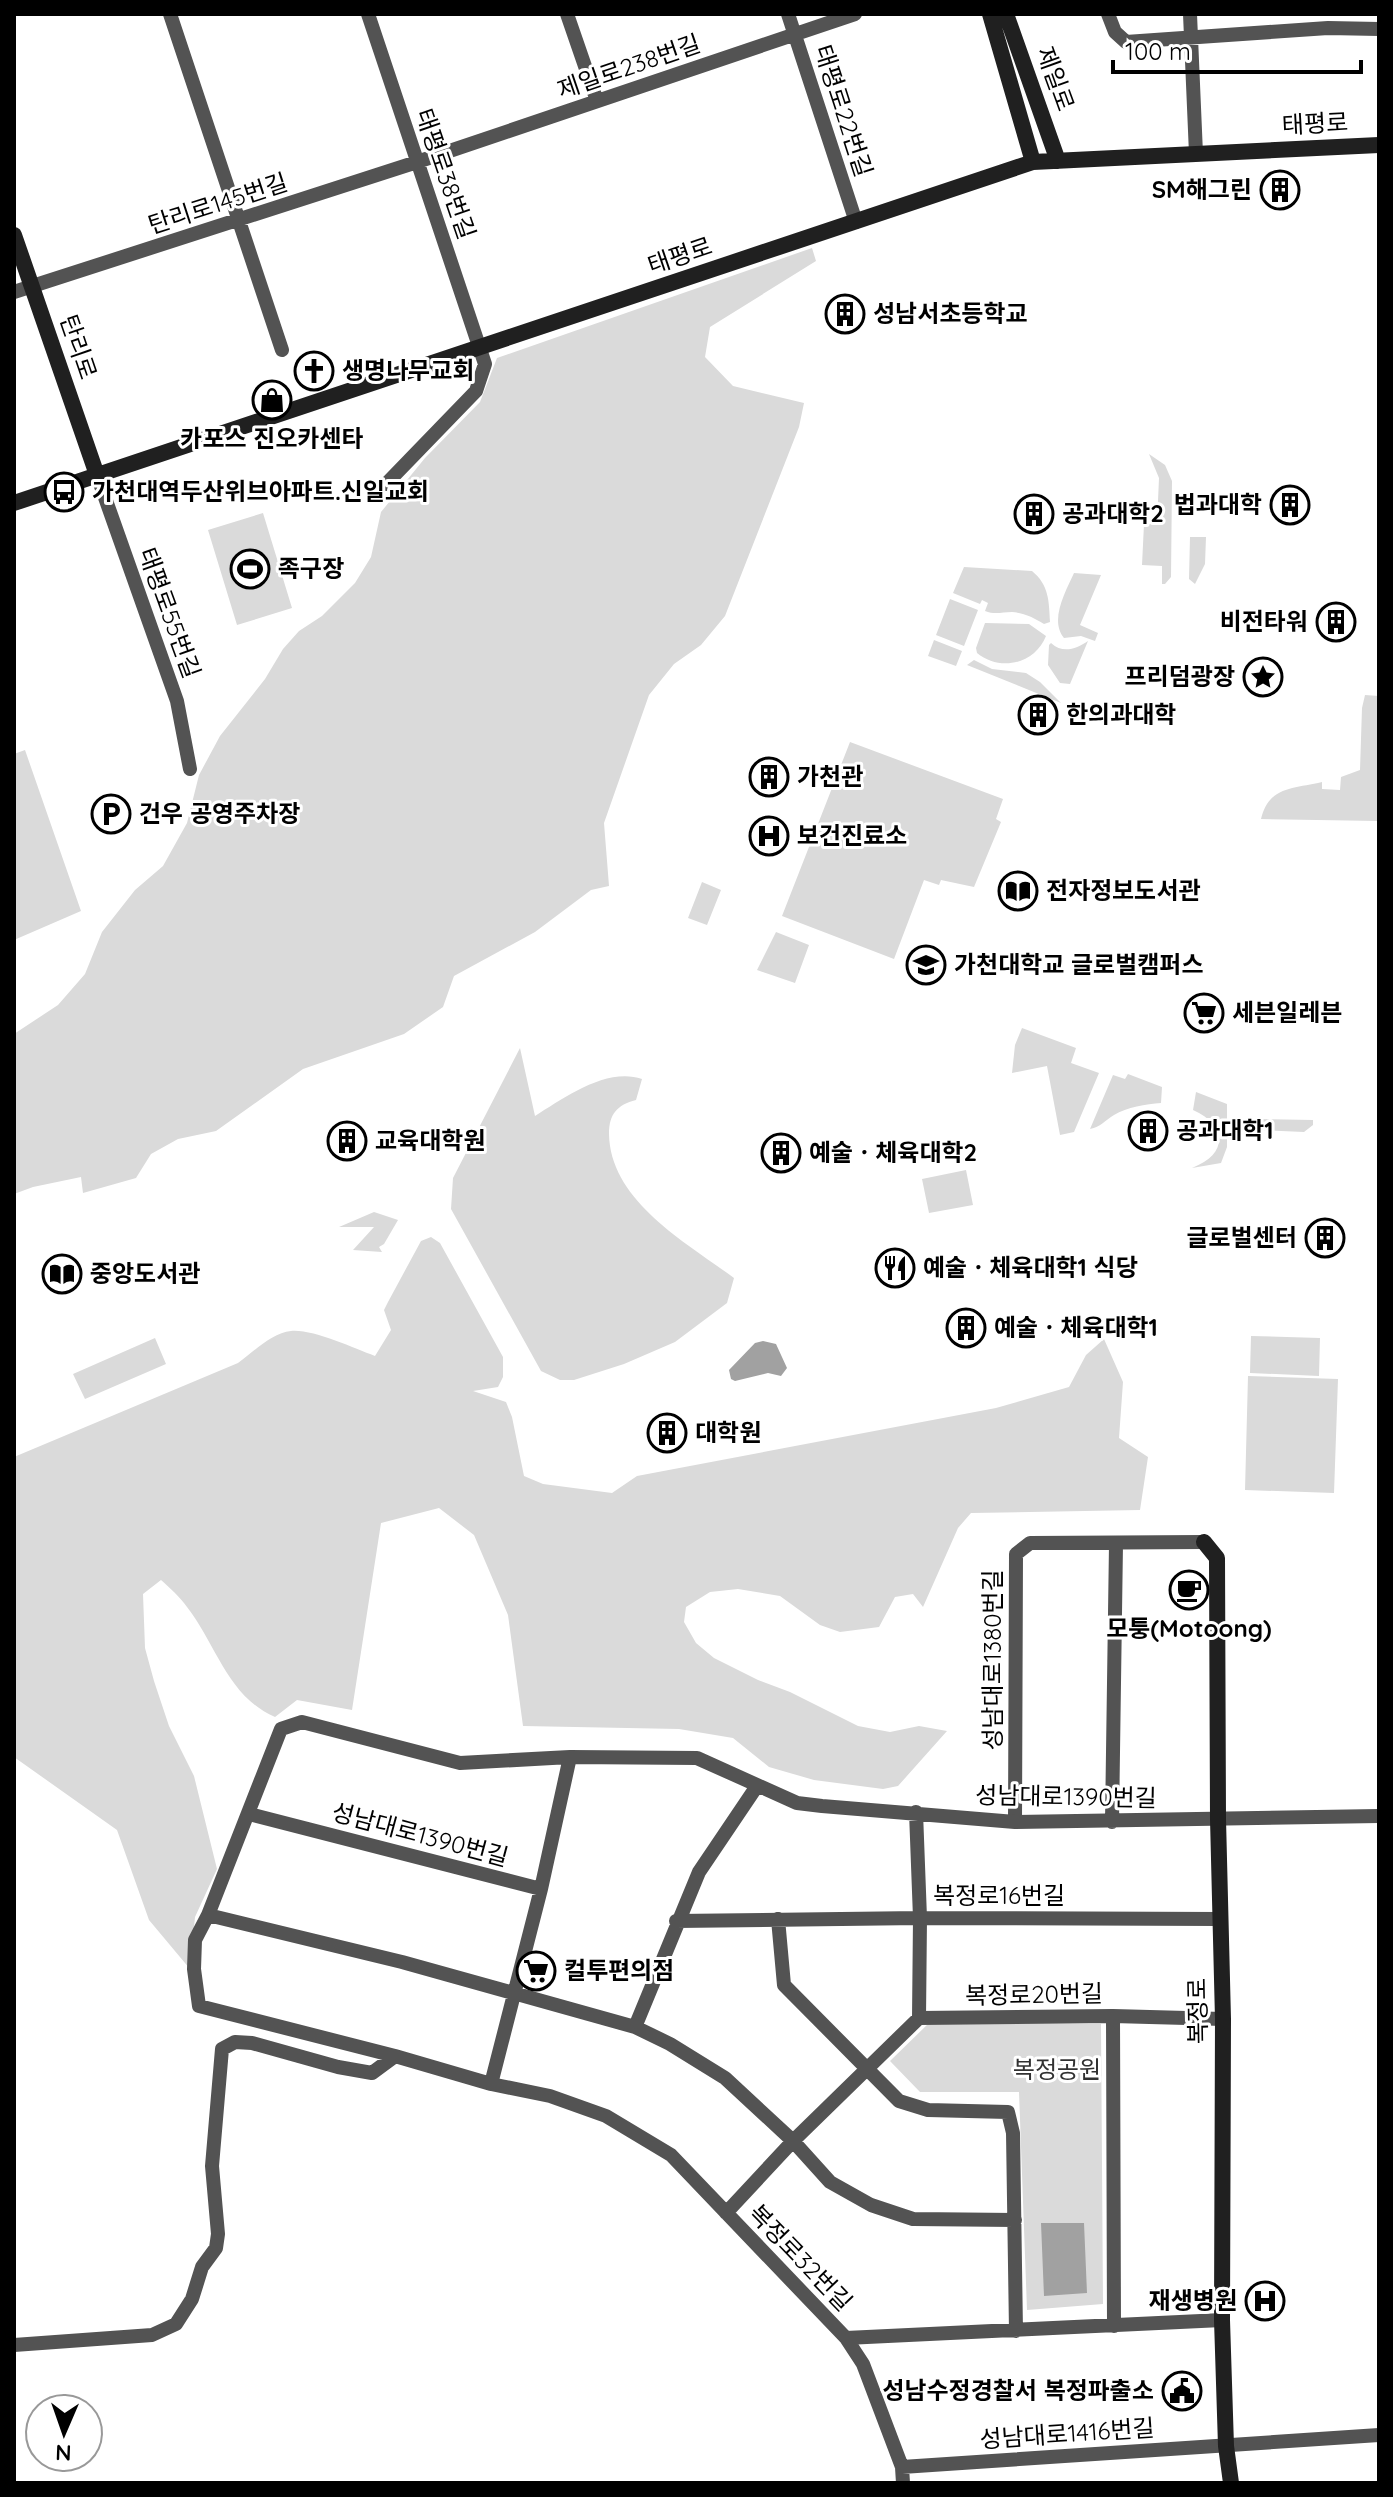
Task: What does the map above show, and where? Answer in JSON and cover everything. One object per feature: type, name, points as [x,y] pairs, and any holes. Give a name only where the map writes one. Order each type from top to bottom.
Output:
[{"type":"main road","name":"제일로","points":[[990,14],[1033,162]]},
{"type":"main road","name":"제일로","points":[[1006,14],[1058,161]]},
{"type":"main road","name":"태평로","points":[[14,503],[1033,162],[1379,145]]},
{"type":"main road","name":"탄리로","points":[[14,235],[97,475]]},
{"type":"main road","name":"복정로","points":[[1204,1542],[1217,1558],[1223,2019],[1222,2320],[1226,2446],[1231,2483]]},
{"type":"street","points":[[170,14],[282,350]]},
{"type":"street","name":"태평로38번길","points":[[368,14],[482,348]]},
{"type":"street","points":[[567,14],[597,101]]},
{"type":"street","name":"태평로22번길","points":[[788,14],[856,222]]},
{"type":"street","name":"제일로238번길","points":[[417,162],[855,14]]},
{"type":"street","points":[[1108,14],[1115,32],[1126,42],[1328,28],[1379,29]]},
{"type":"street","points":[[1190,14],[1196,154]]},
{"type":"street","name":"탄리로145번길","points":[[14,292],[417,162]]},
{"type":"street","points":[[386,484],[476,391],[485,364],[482,348]]},
{"type":"street","name":"태평로55번길","points":[[97,475],[177,701],[190,769]]},
{"type":"street","name":"성남대로1380번길","points":[[1015,1822],[1016,1554],[1030,1543],[1204,1542]]},
{"type":"street","points":[[1112,1822],[1116,1544]]},
{"type":"street","name":"성남대로1390번길","points":[[199,2006],[194,1969],[195,1940],[208,1915],[281,1729],[302,1722],[460,1763],[570,1757],[697,1758],[797,1803],[1015,1822],[1379,1816]]},
{"type":"street","points":[[491,2084],[541,1889],[570,1757]]},
{"type":"street","points":[[635,2027],[676,1921],[699,1872],[757,1786]]},
{"type":"street","points":[[726,2213],[793,2141],[919,2018],[920,1918],[916,1812]]},
{"type":"street","name":"성남대로1390번길","points":[[249,1814],[541,1889]]},
{"type":"street","points":[[208,1915],[402,1962],[635,2027],[670,2044],[725,2078],[793,2141],[830,2182],[871,2205],[913,2219],[1015,2220]]},
{"type":"street","points":[[778,1919],[784,1985],[899,2101],[928,2110],[1008,2112],[1013,2133],[1016,2331]]},
{"type":"street","name":"복정로16번길","points":[[676,1921],[1220,1919]]},
{"type":"street","name":"복정로32번길","points":[[199,2006],[491,2084],[550,2096],[606,2116],[671,2155],[846,2338],[1222,2320]]},
{"type":"street","points":[[1113,2016],[1114,2326]]},
{"type":"street","name":"복정로20번길","points":[[919,2018],[1113,2016],[1223,2019]]},
{"type":"street","points":[[14,2345],[152,2335],[176,2324],[192,2299],[202,2267],[216,2248],[218,2234],[212,2166],[222,2049],[235,2042],[252,2043],[338,2067],[372,2073],[395,2056]]},
{"type":"street","points":[[846,2338],[863,2364],[902,2467],[903,2483]]},
{"type":"street","name":"성남대로1416번길","points":[[902,2467],[1379,2435]]},
{"type":"green space","points":[[812,248],[816,261],[710,327],[705,357],[733,386],[804,403],[799,427],[725,616],[701,645],[674,664],[649,695],[604,823],[609,886],[591,890],[535,932],[454,976],[443,1007],[404,1034],[303,1069],[216,1131],[178,1139],[151,1154],[136,1178],[83,1193],[81,1177],[14,1194],[14,1034],[58,1005],[85,974],[102,932],[135,890],[163,866],[187,823],[199,775],[220,736],[265,679],[283,649],[299,631],[322,616],[355,583],[371,557],[381,512],[425,458],[480,402],[497,358]]},
{"type":"green space","points":[[1149,454],[1165,465],[1172,481],[1171,577],[1165,584],[1162,584],[1162,566],[1142,565],[1144,524],[1157,524],[1159,478]]},
{"type":"green space","name":"족구장","points":[[263,513],[292,608],[237,625],[208,530]]},
{"type":"green space","points":[[1190,537],[1206,537],[1205,564],[1195,584],[1189,579]]},
{"type":"green space","points":[[964,567],[1032,571],[1045,588],[1050,622],[1044,624],[1012,612],[985,611],[988,603],[982,600],[980,604],[953,593]]},
{"type":"green space","points":[[1074,573],[1101,575],[1080,625],[1098,633],[1095,641],[1081,636],[1064,638],[1060,631],[1058,614]]},
{"type":"green space","points":[[950,599],[978,610],[964,646],[936,635]]},
{"type":"green space","points":[[985,623],[1029,624],[1046,636],[1041,646],[1025,659],[996,662],[977,653]]},
{"type":"green space","points":[[934,640],[962,651],[956,666],[928,656]]},
{"type":"green space","points":[[1088,641],[1070,684],[1060,683],[1048,665],[1049,645],[1070,649]]},
{"type":"green space","points":[[974,660],[992,669],[1026,673],[1061,703],[967,665]]},
{"type":"green space","points":[[1365,695],[1379,696],[1379,821],[1261,819],[1270,800],[1284,791],[1322,782],[1322,789],[1340,790],[1341,777],[1360,770]]},
{"type":"green space","points":[[850,742],[1003,799],[996,819],[1001,822],[974,887],[941,880],[939,885],[924,880],[894,959],[782,916]]},
{"type":"green space","points":[[25,750],[81,911],[14,940],[14,754]]},
{"type":"green space","points":[[702,882],[721,890],[707,925],[688,918]]},
{"type":"green space","points":[[776,932],[809,945],[795,983],[757,970]]},
{"type":"green space","points":[[1022,1028],[1076,1048],[1071,1063],[1099,1073],[1074,1132],[1060,1135],[1047,1066],[1012,1073],[1015,1045]]},
{"type":"green space","points":[[520,1048],[535,1116],[572,1093],[600,1081],[628,1076],[642,1079],[636,1100],[619,1108],[611,1121],[609,1134],[613,1158],[622,1180],[654,1218],[734,1278],[727,1303],[675,1342],[624,1364],[574,1380],[560,1380],[541,1371],[451,1209],[453,1178]]},
{"type":"green space","points":[[1128,1074],[1162,1087],[1161,1103],[1125,1110],[1090,1129],[1113,1075],[1125,1079]]},
{"type":"green space","points":[[1196,1092],[1227,1104],[1227,1147],[1221,1163],[1192,1168],[1213,1155],[1219,1139],[1212,1123],[1193,1110]]},
{"type":"green space","points":[[1257,1119],[1313,1120],[1313,1125],[1304,1132],[1261,1130],[1257,1127]]},
{"type":"green space","points":[[966,1170],[973,1205],[929,1213],[922,1179]]},
{"type":"green space","points":[[374,1212],[398,1220],[379,1247],[382,1252],[353,1250],[374,1227],[339,1227]]},
{"type":"green space","points":[[431,1237],[440,1243],[503,1357],[503,1377],[498,1387],[473,1391],[506,1402],[524,1476],[543,1484],[612,1493],[637,1476],[996,1408],[1069,1387],[1086,1355],[1104,1339],[1123,1382],[1119,1438],[1148,1457],[1140,1510],[971,1513],[958,1528],[923,1607],[913,1594],[895,1597],[879,1627],[840,1632],[820,1625],[780,1596],[738,1589],[710,1592],[686,1607],[684,1622],[696,1643],[714,1658],[758,1680],[790,1692],[858,1726],[890,1732],[919,1726],[947,1731],[898,1786],[883,1789],[814,1780],[769,1767],[733,1738],[679,1729],[523,1726],[508,1615],[474,1535],[439,1508],[381,1523],[352,1710],[297,1700],[275,1717],[259,1708],[234,1683],[187,1607],[161,1580],[143,1594],[145,1648],[169,1726],[194,1776],[217,1869],[195,1917],[190,1969],[149,1920],[117,1830],[14,1757],[14,1457],[238,1363],[284,1332],[310,1333],[375,1356],[391,1330],[384,1310],[421,1241]]},
{"type":"green space","points":[[1251,1336],[1320,1338],[1319,1376],[1250,1373]]},
{"type":"green space","points":[[155,1338],[166,1364],[85,1399],[73,1374]]},
{"type":"green space","points":[[1248,1376],[1338,1379],[1334,1493],[1245,1490]]},
{"type":"green space","name":"복정공원","points":[[930,2022],[1101,2024],[1103,2304],[1027,2310],[1019,2092],[920,2092],[890,2061]]},
{"type":"shaded area","points":[[755,1343],[776,1344],[787,1368],[781,1376],[768,1373],[735,1381],[731,1379],[729,1370]]},
{"type":"shaded area","points":[[1041,2223],[1084,2223],[1087,2293],[1044,2296]]},
{"type":"place","name":"SM해그린","points":[[1280,190]]},
{"type":"place","name":"성남서초등학교","points":[[845,314]]},
{"type":"place","name":"생명나무교회","points":[[314,371]]},
{"type":"place","name":"카포스 진오카센타","points":[[272,400]]},
{"type":"place","name":"가천대역두산위브아파트.신일교회","points":[[64,492]]},
{"type":"place","name":"법과대학","points":[[1290,505]]},
{"type":"place","name":"공과대학2","points":[[1034,514]]},
{"type":"place","name":"족구장","points":[[250,569]]},
{"type":"place","name":"비전타워","points":[[1336,622]]},
{"type":"place","name":"프리덤광장","points":[[1263,677]]},
{"type":"place","name":"한의과대학","points":[[1038,715]]},
{"type":"place","name":"가천관","points":[[769,777]]},
{"type":"place","name":"건우 공영주차장","points":[[111,814]]},
{"type":"place","name":"보건진료소","points":[[769,836]]},
{"type":"place","name":"전자정보도서관","points":[[1018,891]]},
{"type":"place","name":"가천대학교 글로벌캠퍼스","points":[[926,965]]},
{"type":"place","name":"세븐일레븐","points":[[1204,1013]]},
{"type":"place","name":"공과대학1","points":[[1148,1131]]},
{"type":"place","name":"교육대학원","points":[[347,1141]]},
{"type":"place","name":"예술ㆍ체육대학2","points":[[781,1153]]},
{"type":"place","name":"글로벌센터","points":[[1325,1238]]},
{"type":"place","name":"예술ㆍ체육대학1 식당","points":[[895,1268]]},
{"type":"place","name":"중앙도서관","points":[[62,1274]]},
{"type":"place","name":"예술ㆍ체육대학1","points":[[966,1328]]},
{"type":"place","name":"대학원","points":[[667,1433]]},
{"type":"place","name":"모퉁(Motoong)","points":[[1189,1590]]},
{"type":"place","name":"컬투편의점","points":[[536,1971]]},
{"type":"place","name":"재생병원","points":[[1265,2301]]},
{"type":"place","name":"성남수정경찰서 복정파출소","points":[[1182,2391]]}]
